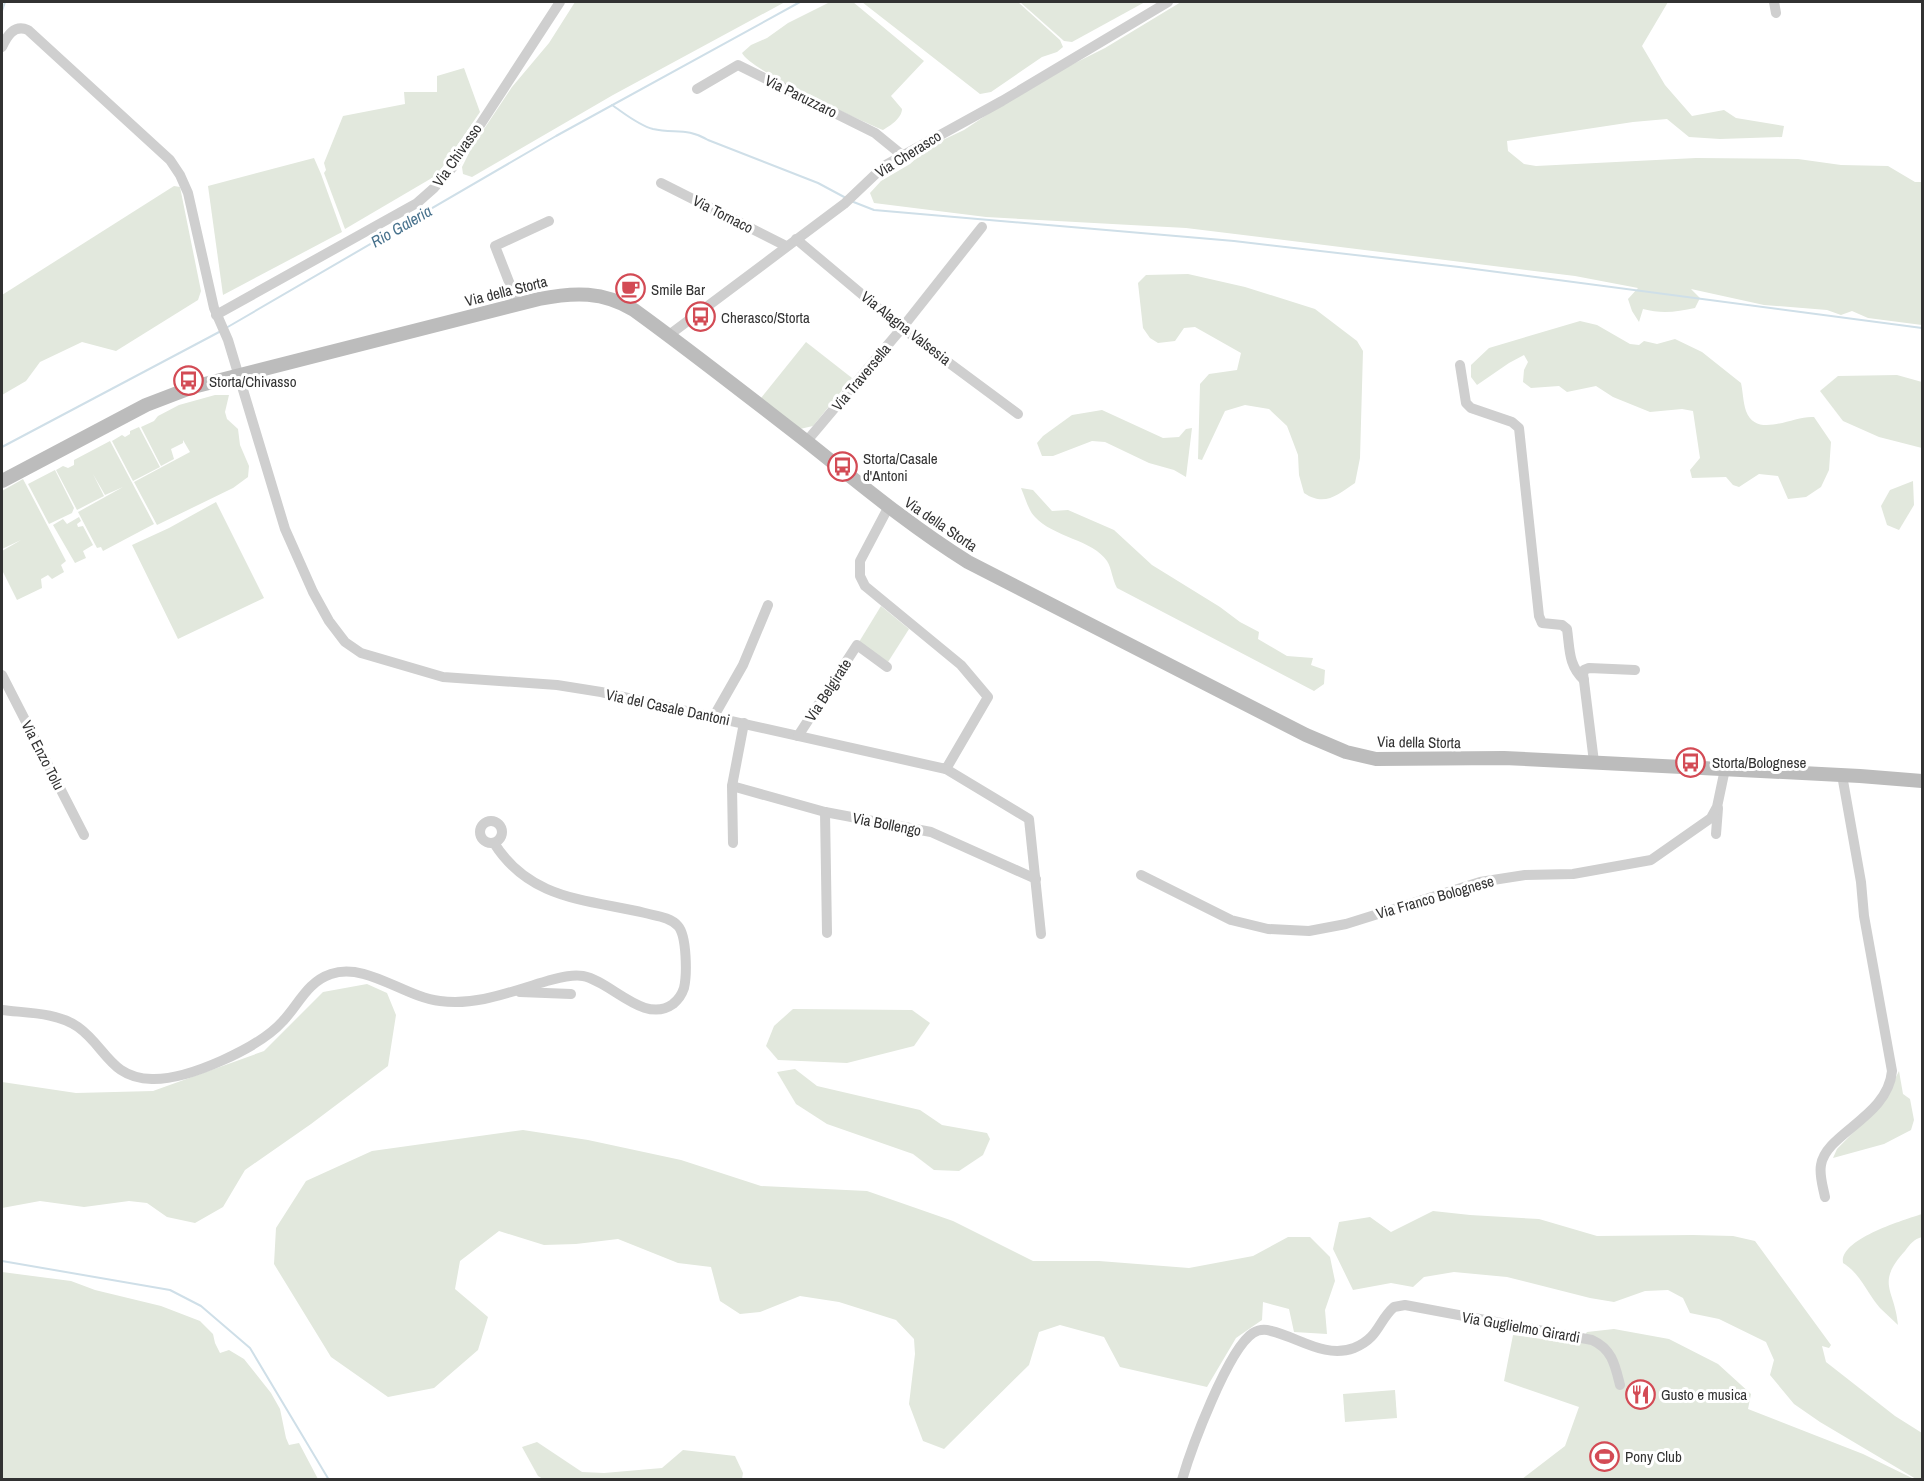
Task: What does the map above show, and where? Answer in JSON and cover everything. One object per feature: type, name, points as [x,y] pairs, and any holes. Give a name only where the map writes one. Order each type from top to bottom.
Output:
[{"type":"main road","name":"Via della Storta","points":[[2,480],[146,405],[193,387],[563,294],[596,295],[623,303],[669,335],[888,508],[936,542],[1000,579],[1306,735],[1346,752],[1376,759],[1504,758],[1923,781]]},
{"type":"street","name":"Via Chivasso","points":[[218,320],[417,203],[434,189],[452,168],[560,2]]},
{"type":"street","name":"Via Cherasco","points":[[669,335],[844,204],[884,166],[1002,100],[1168,2]]},
{"type":"street","points":[[1774,2],[1776,13]]},
{"type":"street","points":[[2,46],[14,30],[22,28],[28,30],[176,167],[190,201],[218,320],[228,340],[237,376]]},
{"type":"street","name":"Via Paruzzaro","points":[[696,89],[738,65],[875,133],[902,155]]},
{"type":"street","name":"Via Tornaco","points":[[661,183],[786,246]]},
{"type":"street","points":[[518,305],[495,246],[549,221]]},
{"type":"street","name":"Via Traversella","points":[[806,442],[902,328],[982,227]]},
{"type":"street","name":"Via Alagna Valsesia","points":[[796,239],[902,328],[1018,414]]},
{"type":"street","points":[[1460,365],[1466,403],[1471,408],[1512,422],[1519,428],[1539,616],[1542,623],[1563,625],[1568,629],[1571,662],[1574,671],[1584,680]]},
{"type":"street","name":"Via del Casale Dantoni","points":[[237,376],[279,511],[294,549],[321,607],[337,632],[361,654],[444,677],[578,688],[714,716],[946,769],[1029,819],[1036,879]]},
{"type":"street","points":[[888,508],[860,561],[859,571],[862,581],[875,596],[961,665],[988,697],[946,769]]},
{"type":"street","points":[[714,716],[743,665],[768,605]]},
{"type":"street","name":"Via Belgirate","points":[[798,736],[857,645],[887,667]]},
{"type":"street","points":[[1594,762],[1584,670],[1589,668],[1635,670]]},
{"type":"street","name":"Via Enzo Tolu","points":[[2,675],[84,835]]},
{"type":"street","points":[[733,843],[732,786],[744,723]]},
{"type":"street","name":"Via Franco Bolognese","points":[[1140,875],[1231,920],[1268,929],[1309,931],[1346,924],[1480,882],[1525,875],[1574,874],[1651,860],[1706,823],[1716,811],[1725,769]]},
{"type":"street","points":[[1825,1197],[1821,1167],[1824,1156],[1873,1110],[1887,1090],[1891,1078],[1891,1061],[1864,916],[1861,882],[1842,775]]},
{"type":"street","name":"Via Bollengo","points":[[732,786],[825,812],[912,827],[939,835],[1036,879]]},
{"type":"street","name":"Via Franco Bolognese","points":[[1716,834],[1718,802]]},
{"type":"street","points":[[825,812],[827,933]]},
{"type":"street","points":[[2,1010],[55,1017],[70,1023],[85,1034],[115,1067],[129,1075],[153,1079],[199,1069],[247,1049],[284,1021],[310,986],[332,974],[357,972],[416,996],[441,1001],[466,1002],[514,992],[560,977],[579,975],[595,980],[644,1009],[664,1009],[679,999],[684,987],[684,940],[680,928],[666,919],[577,900],[540,886],[517,871],[494,843]]},
{"type":"street","points":[[1036,879],[1041,934]]},
{"type":"street","points":[[1861,882],[1872,922]]},
{"type":"street","points":[[514,992],[571,994]]},
{"type":"street","name":"Via Guglielmo Girardi","points":[[1182,1479],[1216,1392],[1240,1347],[1258,1331],[1267,1330],[1328,1350],[1343,1351],[1369,1339],[1381,1327],[1391,1310],[1396,1306],[1405,1305],[1592,1340],[1610,1354],[1620,1384]]},
{"type":"shaded area","points":[[575,2],[785,2],[613,95],[472,177],[463,174],[462,167],[472,147],[512,87],[549,43]]},
{"type":"shaded area","points":[[830,2],[853,2],[924,61],[891,96],[902,109],[900,116],[883,130],[784,82],[764,71],[742,53],[788,23]]},
{"type":"shaded area","points":[[862,2],[1018,2],[1060,40],[1063,47],[1057,52],[1042,57],[991,92],[980,94]]},
{"type":"shaded area","points":[[1020,2],[1145,2],[1072,42],[1064,41]]},
{"type":"shaded area","points":[[1181,2],[1668,2],[1642,46],[1665,85],[1692,116],[1724,110],[1736,118],[1784,126],[1782,137],[1720,139],[1689,137],[1667,119],[1507,141],[1508,151],[1524,164],[1536,166],[1696,158],[1798,159],[1841,165],[1888,166],[1915,182],[1922,182],[1922,325],[1868,318],[1852,311],[1841,315],[1827,310],[1764,305],[1691,289],[1700,298],[1695,308],[1669,312],[1643,309],[1639,322],[1628,299],[1638,288],[1575,276],[1186,228],[986,217],[874,203],[870,193],[881,181],[910,164],[930,146],[964,130],[1033,84],[1105,48]]},
{"type":"shaded area","points":[[464,68],[480,112],[437,175],[345,229],[324,173],[326,170],[324,163],[343,116],[405,104],[404,92],[437,92],[437,76]]},
{"type":"shaded area","points":[[314,158],[342,232],[223,295],[208,186]]},
{"type":"shaded area","points":[[174,186],[180,187],[201,291],[198,300],[116,351],[82,342],[40,362],[26,381],[2,395],[2,295]]},
{"type":"shaded area","points":[[1188,274],[1245,287],[1315,309],[1357,341],[1363,351],[1360,458],[1355,483],[1331,498],[1318,499],[1304,493],[1299,475],[1298,455],[1287,426],[1269,409],[1245,405],[1225,411],[1202,460],[1198,459],[1200,384],[1209,374],[1237,370],[1241,353],[1195,327],[1184,328],[1175,341],[1158,343],[1150,338],[1143,328],[1138,283],[1146,275]]},
{"type":"shaded area","points":[[1580,321],[1597,325],[1630,344],[1639,345],[1644,341],[1657,344],[1675,339],[1702,352],[1741,383],[1746,411],[1751,420],[1758,424],[1776,424],[1814,417],[1831,442],[1829,470],[1821,487],[1806,497],[1788,499],[1778,476],[1759,474],[1739,487],[1733,485],[1726,477],[1692,478],[1690,470],[1700,458],[1693,411],[1682,409],[1650,412],[1613,397],[1596,386],[1567,392],[1559,386],[1531,388],[1523,382],[1524,370],[1528,362],[1524,355],[1477,385],[1471,377],[1471,365],[1489,348]]},
{"type":"shaded area","points":[[806,342],[852,378],[813,426],[800,429],[761,398]]},
{"type":"shaded area","points":[[1897,375],[1922,382],[1922,448],[1879,437],[1843,421],[1820,391],[1838,376]]},
{"type":"shaded area","points":[[215,395],[229,395],[225,412],[227,419],[238,429],[240,445],[249,466],[248,477],[233,488],[157,525],[134,482],[190,452],[183,440],[183,443],[171,449],[174,459],[161,466],[141,427],[179,405]]},
{"type":"shaded area","points":[[1102,410],[1163,438],[1179,437],[1186,429],[1192,428],[1186,477],[1174,470],[1149,463],[1105,442],[1092,441],[1053,456],[1042,456],[1037,443],[1043,436],[1072,415]]},
{"type":"shaded area","points":[[139,427],[160,467],[133,481],[112,441],[122,435],[125,437],[130,434],[130,431]]},
{"type":"shaded area","points":[[110,441],[154,524],[103,551],[101,547],[97,548],[78,512],[123,487],[105,495],[93,474],[104,496],[77,510],[56,470],[63,466],[68,468],[74,465],[74,460]]},
{"type":"shaded area","points":[[55,470],[74,508],[72,513],[49,524],[28,484]]},
{"type":"shaded area","points":[[23,479],[66,561],[61,565],[64,572],[52,579],[48,575],[41,579],[42,588],[17,600],[2,570],[2,551],[21,540],[2,549],[2,491]]},
{"type":"shaded area","points":[[1913,481],[1914,505],[1899,530],[1887,525],[1881,506],[1890,490]]},
{"type":"shaded area","points":[[1021,488],[1033,490],[1052,511],[1068,510],[1114,530],[1152,565],[1259,632],[1258,639],[1287,656],[1313,658],[1311,665],[1325,670],[1324,684],[1314,691],[1117,588],[1109,564],[1101,554],[1043,524],[1030,511]]},
{"type":"shaded area","points":[[216,502],[264,598],[178,639],[132,545]]},
{"type":"shaded area","points":[[79,517],[81,521],[77,524],[78,527],[83,526],[93,545],[83,551],[86,558],[75,563],[53,525],[63,519],[67,524]]},
{"type":"shaded area","points":[[881,606],[909,629],[888,662],[859,642]]},
{"type":"shaded area","points":[[367,984],[387,993],[396,1015],[388,1066],[245,1170],[223,1207],[195,1223],[167,1217],[147,1203],[129,1201],[84,1207],[40,1201],[2,1208],[2,1082],[76,1093],[153,1091],[264,1051],[323,992]]},
{"type":"shaded area","points":[[793,1009],[912,1010],[930,1023],[914,1046],[847,1063],[778,1060],[766,1046],[774,1026]]},
{"type":"shaded area","points":[[795,1069],[817,1086],[920,1110],[942,1125],[987,1133],[990,1139],[983,1155],[959,1171],[934,1170],[913,1154],[827,1124],[796,1104],[777,1072]]},
{"type":"shaded area","points":[[1899,1071],[1903,1094],[1910,1099],[1914,1120],[1911,1130],[1884,1144],[1833,1158],[1837,1149],[1884,1101]]},
{"type":"shaded area","points":[[523,1130],[588,1140],[681,1160],[761,1186],[867,1191],[953,1221],[1033,1261],[1099,1261],[1189,1268],[1253,1256],[1288,1237],[1310,1237],[1330,1257],[1335,1281],[1325,1310],[1327,1334],[1294,1332],[1289,1309],[1263,1302],[1262,1320],[1236,1338],[1207,1387],[1120,1367],[1104,1337],[1060,1325],[1039,1332],[1029,1365],[944,1449],[923,1441],[909,1404],[915,1354],[914,1339],[896,1320],[839,1302],[800,1296],[760,1312],[740,1314],[720,1301],[711,1267],[678,1263],[618,1239],[544,1245],[499,1231],[460,1261],[455,1289],[488,1317],[478,1350],[434,1388],[388,1397],[331,1357],[274,1264],[276,1228],[306,1181],[372,1151]]},
{"type":"shaded area","points":[[1433,1211],[1539,1219],[1597,1236],[1733,1236],[1755,1241],[1831,1345],[1829,1348],[1822,1346],[1826,1362],[1895,1416],[1922,1433],[1922,1479],[1916,1479],[1794,1404],[1770,1375],[1774,1360],[1766,1342],[1719,1319],[1690,1313],[1683,1298],[1668,1290],[1645,1291],[1614,1302],[1507,1277],[1454,1272],[1424,1277],[1413,1287],[1391,1283],[1353,1290],[1333,1249],[1339,1222],[1370,1217],[1391,1232]]},
{"type":"shaded area","points":[[1922,1214],[1922,1237],[1912,1242],[1896,1262],[1889,1279],[1898,1325],[1880,1308],[1854,1272],[1843,1263],[1845,1254],[1851,1246],[1861,1239]]},
{"type":"shaded area","points":[[2,1272],[71,1281],[95,1290],[161,1306],[200,1321],[213,1334],[220,1353],[229,1350],[244,1359],[271,1393],[280,1409],[289,1445],[299,1443],[318,1479],[2,1479]]},
{"type":"shaded area","points":[[1614,1329],[1669,1339],[1718,1364],[1751,1394],[1748,1409],[1863,1454],[1914,1479],[1522,1479],[1565,1446],[1579,1407],[1504,1381],[1513,1335],[1578,1344],[1587,1332]]},
{"type":"shaded area","points":[[1395,1390],[1397,1418],[1345,1422],[1343,1394]]},
{"type":"shaded area","points":[[537,1442],[582,1472],[604,1473],[662,1468],[683,1450],[735,1456],[743,1473],[742,1479],[543,1479],[538,1476],[522,1447]]},
{"type":"waterway","points":[[2,11],[5,2]]},
{"type":"waterway","name":"Rio Galeria","points":[[226,328],[556,136],[800,2]]},
{"type":"waterway","points":[[612,105],[647,127],[700,136],[818,183],[846,198]]},
{"type":"waterway","points":[[851,201],[874,210],[1234,241],[1459,267],[1922,328]]},
{"type":"waterway","name":"Rio Galeria","points":[[2,447],[221,331]]},
{"type":"waterway","points":[[2,1261],[170,1290],[201,1306],[250,1348],[329,1480]]},
{"type":"place","name":"Smile Bar","points":[[630,289]]},
{"type":"place","name":"Cherasco/Storta","points":[[700,317]]},
{"type":"place","name":"Storta/Chivasso","points":[[188,381]]},
{"type":"place","name":"Storta/Casale d'Antoni","points":[[842,467]]},
{"type":"place","name":"Storta/Bolognese","points":[[1691,762]]},
{"type":"place","name":"Gusto e musica","points":[[1640,1394]]},
{"type":"place","name":"Pony Club","points":[[1604,1456]]}]
